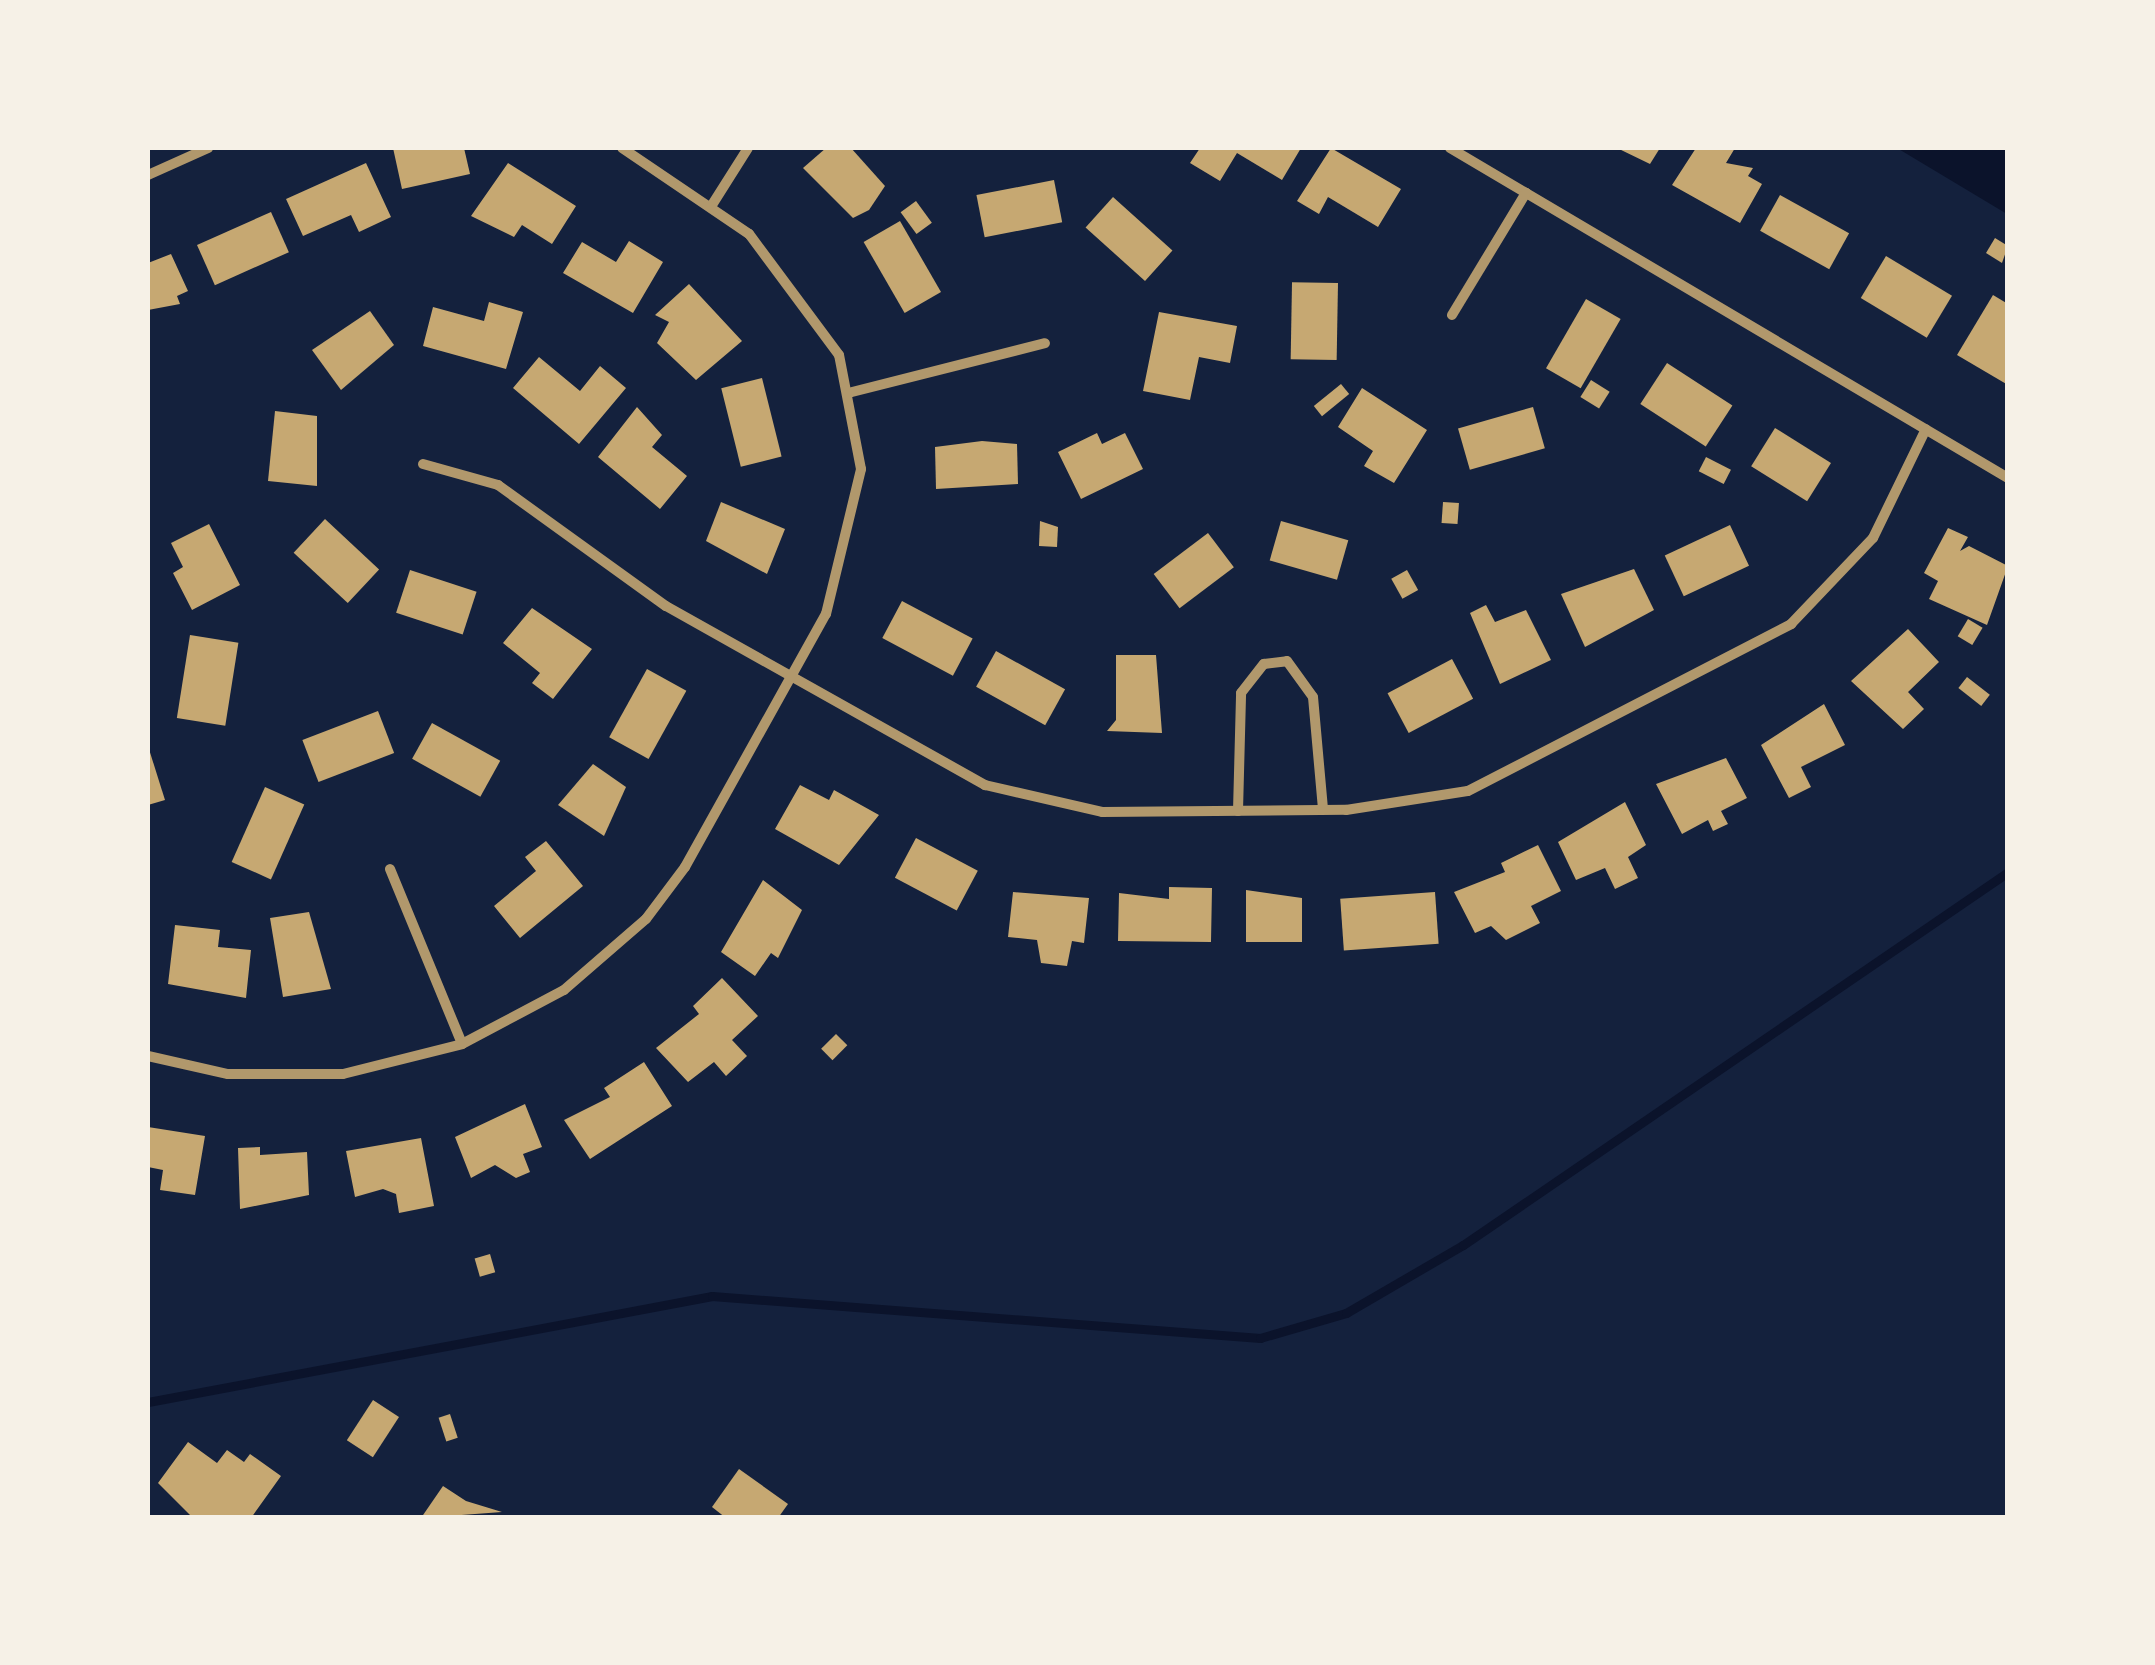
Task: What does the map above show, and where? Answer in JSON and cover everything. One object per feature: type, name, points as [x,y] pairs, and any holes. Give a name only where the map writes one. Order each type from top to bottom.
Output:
[{"type":"street","points":[[148,175],[208,148]]},
{"type":"street","points":[[148,1056],[285,1077],[343,1074],[462,1044],[564,990],[646,919],[685,867],[826,614],[857,512],[852,392],[817,314],[712,205],[622,148]]},
{"type":"street","points":[[712,205],[748,148]]},
{"type":"street","points":[[1450,148],[2008,478]]},
{"type":"street","points":[[1452,315],[1526,193]]},
{"type":"street","points":[[852,392],[1045,343]]},
{"type":"street","points":[[422,464],[498,485],[666,606],[790,680],[1029,801],[1102,812],[1324,810],[1413,805],[1468,791],[1791,624],[1874,538],[1926,429]]},
{"type":"street","points":[[1238,811],[1241,693],[1264,664],[1287,661],[1313,697],[1324,810]]},
{"type":"street","points":[[390,869],[462,1044]]},
{"type":"water","points":[[1897,148],[2007,148],[2007,214]]},
{"type":"building","points":[[393,148],[464,148],[470,174],[402,189]]},
{"type":"building","points":[[826,148],[851,148],[885,186],[869,210],[853,218],[803,168]]},
{"type":"building","points":[[1200,148],[1301,148],[1282,180],[1237,153],[1220,181],[1190,163]]},
{"type":"building","points":[[1331,148],[1401,189],[1378,227],[1328,197],[1319,214],[1297,201]]},
{"type":"building","points":[[1617,148],[1660,148],[1650,164]]},
{"type":"building","points":[[1696,148],[1735,148],[1726,163],[1753,168],[1748,176],[1762,184],[1740,223],[1672,185]]},
{"type":"building","points":[[366,163],[391,217],[359,232],[351,215],[303,236],[286,199]]},
{"type":"building","points":[[508,163],[576,206],[552,244],[522,225],[514,237],[471,216]]},
{"type":"building","points":[[1054,180],[1062,222],[985,237],[976,195]]},
{"type":"building","points":[[1780,195],[1849,233],[1829,269],[1760,231]]},
{"type":"building","points":[[1113,197],[1172,251],[1145,281],[1086,227]]},
{"type":"building","points":[[916,201],[932,223],[916,234],[901,212]]},
{"type":"building","points":[[271,212],[289,252],[215,285],[197,245]]},
{"type":"building","points":[[900,221],[941,292],[905,313],[864,242]]},
{"type":"building","points":[[1995,238],[2008,246],[2002,263],[1986,253]]},
{"type":"building","points":[[629,241],[663,262],[633,313],[563,273],[582,242],[616,262]]},
{"type":"building","points":[[171,254],[188,291],[177,296],[180,304],[148,310],[148,263]]},
{"type":"building","points":[[1886,256],[1952,296],[1927,338],[1861,298]]},
{"type":"building","points":[[1292,282],[1338,283],[1337,360],[1291,359]]},
{"type":"building","points":[[689,284],[742,341],[696,380],[657,343],[669,322],[655,315]]},
{"type":"building","points":[[1993,295],[2008,304],[2008,385],[1957,355]]},
{"type":"building","points":[[1586,299],[1621,319],[1581,388],[1546,368]]},
{"type":"building","points":[[489,302],[523,312],[506,369],[423,346],[433,307],[484,321]]},
{"type":"building","points":[[370,311],[394,345],[341,390],[312,350]]},
{"type":"building","points":[[1159,312],[1237,326],[1230,363],[1199,357],[1190,400],[1143,391]]},
{"type":"building","points":[[539,357],[580,391],[600,366],[626,388],[579,444],[513,388]]},
{"type":"building","points":[[1667,363],[1732,405],[1706,447],[1640,404]]},
{"type":"building","points":[[762,378],[782,457],[741,467],[721,388]]},
{"type":"building","points":[[1591,380],[1610,392],[1599,409],[1580,397]]},
{"type":"building","points":[[1341,384],[1349,394],[1322,416],[1314,406]]},
{"type":"building","points":[[1362,388],[1427,430],[1394,483],[1364,466],[1373,451],[1338,427]]},
{"type":"building","points":[[637,407],[662,435],[652,447],[687,476],[660,509],[598,457]]},
{"type":"building","points":[[1533,407],[1545,448],[1470,470],[1458,428]]},
{"type":"building","points":[[275,411],[317,416],[317,486],[268,481]]},
{"type":"building","points":[[1775,428],[1831,463],[1807,501],[1751,466]]},
{"type":"building","points":[[1097,433],[1102,444],[1125,433],[1143,469],[1081,499],[1058,452]]},
{"type":"building","points":[[982,441],[1017,444],[1018,484],[936,489],[935,447]]},
{"type":"building","points":[[1706,457],[1731,470],[1724,484],[1699,471]]},
{"type":"building","points":[[721,502],[785,529],[767,574],[706,541]]},
{"type":"building","points":[[1443,502],[1459,503],[1457,524],[1442,523]]},
{"type":"building","points":[[325,519],[379,569],[348,603],[294,553]]},
{"type":"building","points":[[1040,521],[1058,527],[1057,547],[1039,546]]},
{"type":"building","points":[[1281,521],[1348,540],[1337,580],[1270,560]]},
{"type":"building","points":[[209,524],[240,585],[192,610],[173,573],[183,567],[171,543]]},
{"type":"building","points":[[1730,525],[1749,566],[1684,596],[1665,555]]},
{"type":"building","points":[[1948,528],[1968,537],[1960,551],[1969,546],[2008,566],[1987,625],[1929,599],[1938,581],[1924,573]]},
{"type":"building","points":[[1208,533],[1234,567],[1180,608],[1154,574]]},
{"type":"building","points":[[1634,569],[1654,610],[1585,647],[1561,594]]},
{"type":"building","points":[[410,570],[477,592],[463,634],[396,613]]},
{"type":"building","points":[[1407,570],[1418,590],[1402,599],[1391,579]]},
{"type":"building","points":[[902,601],[973,639],[953,676],[882,638]]},
{"type":"building","points":[[1486,605],[1495,622],[1526,610],[1551,660],[1500,684],[1470,613]]},
{"type":"building","points":[[532,608],[592,649],[553,699],[532,683],[540,673],[503,643]]},
{"type":"building","points":[[1968,619],[1983,628],[1972,645],[1958,636]]},
{"type":"building","points":[[1908,629],[1939,662],[1908,692],[1924,709],[1903,729],[1851,681]]},
{"type":"building","points":[[190,635],[238,643],[225,726],[177,718]]},
{"type":"building","points":[[996,651],[1065,689],[1045,725],[976,687]]},
{"type":"building","points":[[1116,655],[1156,655],[1162,733],[1107,731],[1116,720]]},
{"type":"building","points":[[1452,659],[1473,699],[1409,733],[1388,693]]},
{"type":"building","points":[[647,669],[686,691],[649,759],[609,737]]},
{"type":"building","points":[[1967,677],[1990,695],[1981,706],[1958,688]]},
{"type":"building","points":[[1824,704],[1845,745],[1801,767],[1811,787],[1789,798],[1761,745]]},
{"type":"building","points":[[378,711],[394,753],[319,782],[302,740]]},
{"type":"building","points":[[432,723],[500,761],[480,797],[412,759]]},
{"type":"building","points":[[148,746],[165,800],[148,805]]},
{"type":"building","points":[[1726,758],[1747,798],[1721,811],[1728,824],[1713,831],[1708,820],[1682,834],[1656,784]]},
{"type":"building","points":[[593,764],[626,787],[604,836],[558,805]]},
{"type":"building","points":[[800,785],[829,800],[834,790],[879,815],[839,865],[775,829]]},
{"type":"building","points":[[265,787],[304,804],[271,879],[232,862]]},
{"type":"building","points":[[1625,802],[1646,845],[1628,857],[1638,878],[1615,889],[1605,868],[1576,880],[1558,842]]},
{"type":"building","points":[[916,838],[978,871],[957,911],[895,878]]},
{"type":"building","points":[[546,841],[583,886],[520,938],[494,906],[536,871],[525,857]]},
{"type":"building","points":[[1538,845],[1561,891],[1531,906],[1540,923],[1506,940],[1491,926],[1475,933],[1454,892],[1505,872],[1501,863]]},
{"type":"building","points":[[763,880],[802,910],[778,958],[771,953],[755,976],[721,952]]},
{"type":"building","points":[[1169,887],[1212,888],[1211,942],[1118,941],[1119,893],[1169,899]]},
{"type":"building","points":[[1246,890],[1302,898],[1302,942],[1246,942]]},
{"type":"building","points":[[1013,892],[1089,898],[1084,943],[1072,941],[1067,966],[1041,963],[1037,940],[1008,937]]},
{"type":"building","points":[[1435,892],[1439,944],[1344,951],[1340,899]]},
{"type":"building","points":[[309,912],[331,989],[283,997],[270,918]]},
{"type":"building","points":[[175,925],[220,930],[218,947],[251,950],[246,998],[168,984]]},
{"type":"building","points":[[722,978],[758,1016],[732,1040],[747,1056],[726,1076],[714,1062],[688,1082],[656,1048],[699,1014],[693,1006]]},
{"type":"building","points":[[836,1034],[847,1045],[832,1060],[821,1049]]},
{"type":"building","points":[[644,1062],[672,1106],[590,1159],[564,1120],[610,1097],[604,1088]]},
{"type":"building","points":[[525,1104],[542,1147],[523,1154],[530,1172],[516,1178],[495,1165],[471,1178],[455,1137]]},
{"type":"building","points":[[148,1127],[205,1136],[195,1195],[160,1190],[163,1170],[148,1167]]},
{"type":"building","points":[[421,1138],[434,1206],[399,1213],[396,1194],[383,1189],[355,1197],[346,1151]]},
{"type":"building","points":[[260,1147],[260,1155],[307,1152],[309,1195],[240,1209],[238,1148]]},
{"type":"building","points":[[490,1254],[495,1272],[480,1277],[475,1258]]},
{"type":"building","points":[[373,1400],[399,1417],[373,1457],[347,1440]]},
{"type":"building","points":[[450,1414],[458,1438],[446,1441],[439,1418]]},
{"type":"building","points":[[188,1442],[217,1463],[227,1450],[244,1462],[250,1454],[281,1476],[251,1518],[193,1518],[158,1483]]},
{"type":"building","points":[[739,1469],[788,1504],[778,1518],[726,1518],[712,1507]]},
{"type":"building","points":[[443,1486],[466,1501],[502,1512],[421,1518]]},
{"type":"waterway","points":[[148,1402],[712,1296],[1260,1338],[1346,1313],[1463,1245],[2008,872]]}]
